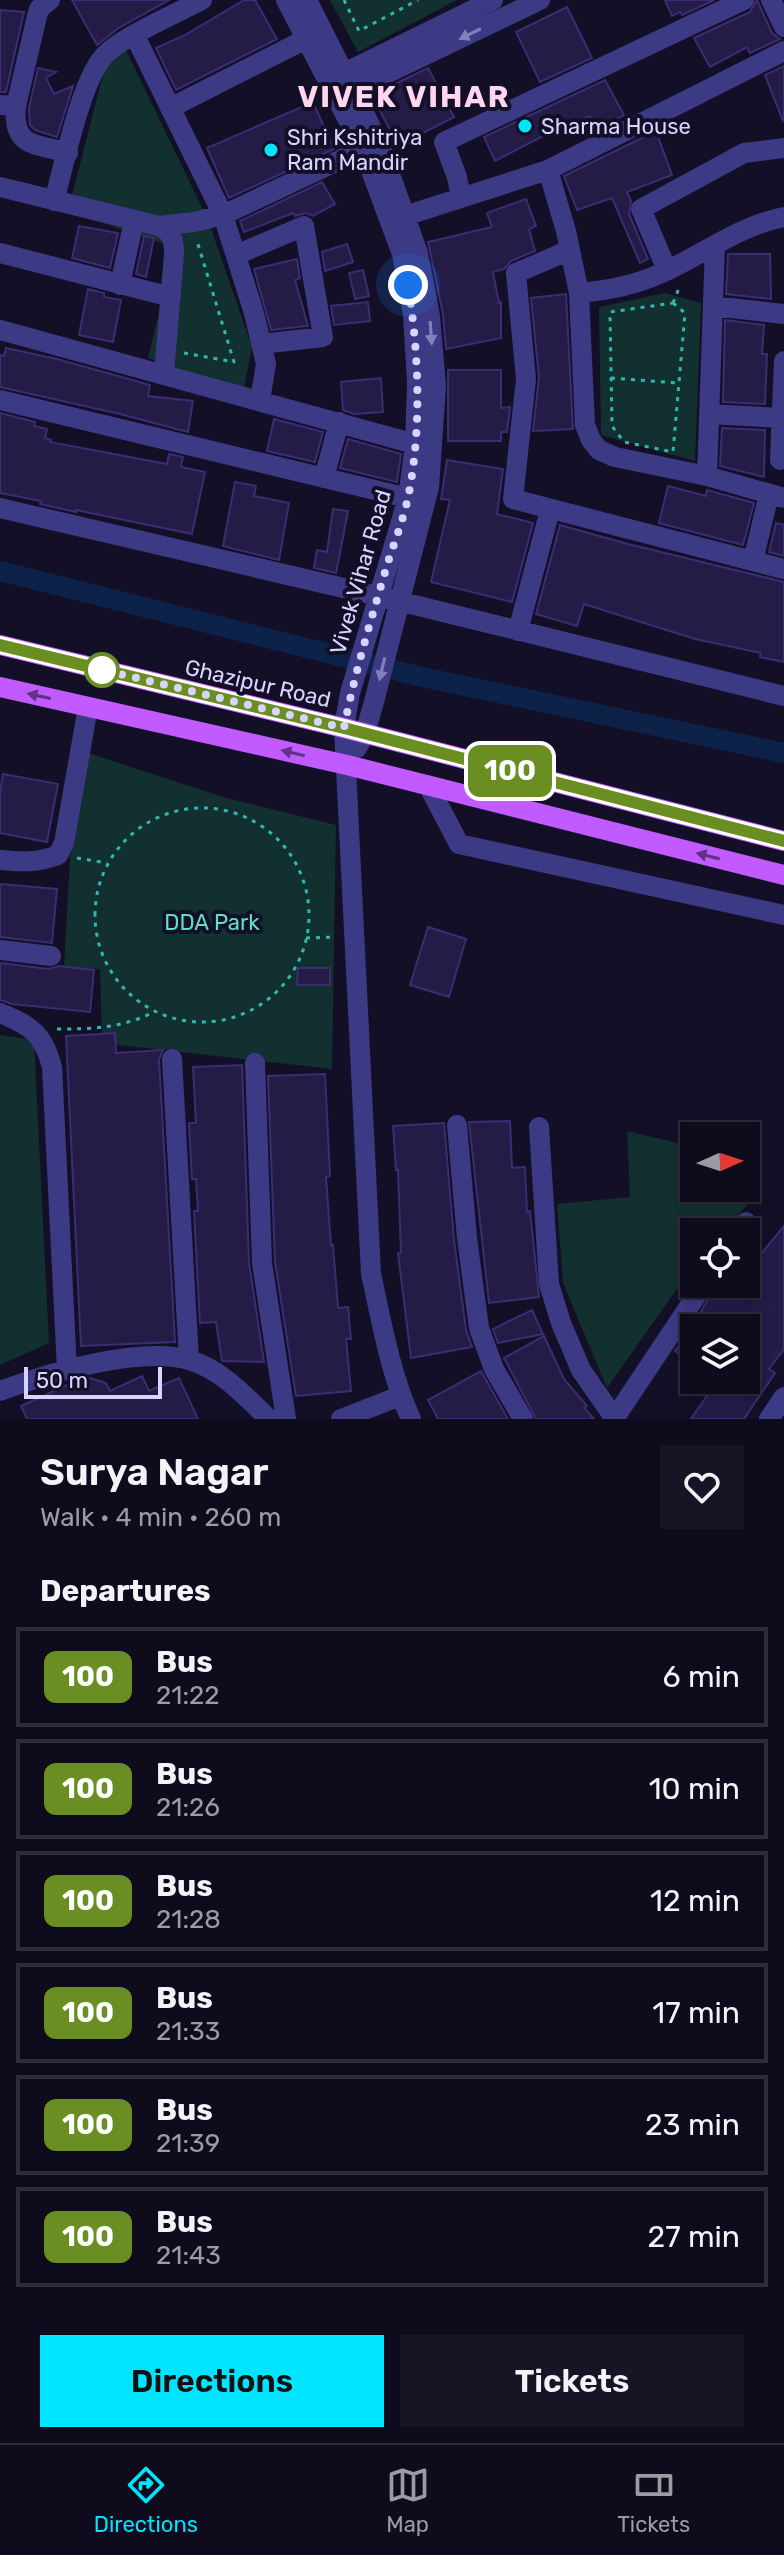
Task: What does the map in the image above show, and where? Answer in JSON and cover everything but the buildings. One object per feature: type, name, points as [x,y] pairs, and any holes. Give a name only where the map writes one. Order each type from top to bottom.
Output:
[{"type":"main road","name":"Ghazipur Road","points":[[0,645],[365,733],[784,841]]},
{"type":"main road","points":[[0,687],[347,765],[784,875]]},
{"type":"street","points":[[50,0],[39,9],[8,106],[22,139],[68,153]]},
{"type":"street","points":[[54,201],[85,92],[101,58],[115,47],[202,0]]},
{"type":"street","name":"Vivek Vihar Road","points":[[286,0],[306,39],[379,143],[397,218],[413,315],[417,383],[415,444],[408,498],[350,693],[344,728],[347,765]]},
{"type":"street","name":"Vivek Vihar Road","points":[[307,0],[363,149],[418,253],[430,316],[436,386],[425,512],[365,733],[347,765]]},
{"type":"street","points":[[341,85],[493,0]]},
{"type":"street","points":[[341,85],[540,0]]},
{"type":"street","points":[[461,198],[444,142],[744,0]]},
{"type":"street","points":[[771,0],[784,27]]},
{"type":"street","points":[[135,36],[223,215],[266,364],[260,400]]},
{"type":"street","points":[[170,108],[306,39]]},
{"type":"street","points":[[397,218],[548,170],[784,51]]},
{"type":"street","points":[[667,270],[641,209],[744,153],[784,148]]},
{"type":"street","points":[[159,226],[223,215],[363,149]]},
{"type":"street","points":[[548,170],[579,293],[585,425],[591,440],[599,450],[615,457],[707,476],[776,496],[753,561]]},
{"type":"street","points":[[2,194],[54,201],[169,231],[174,239],[164,374]]},
{"type":"street","points":[[579,293],[621,289],[667,270],[743,231],[784,217]]},
{"type":"street","points":[[120,285],[134,220]]},
{"type":"street","points":[[236,255],[304,226],[323,337],[261,344]]},
{"type":"street","points":[[707,476],[715,245]]},
{"type":"street","points":[[570,250],[516,273],[526,379],[513,499],[784,569]]},
{"type":"street","points":[[0,253],[171,297]]},
{"type":"street","points":[[713,306],[784,314]]},
{"type":"street","points":[[0,330],[415,444]]},
{"type":"street","points":[[780,460],[784,361]]},
{"type":"street","points":[[0,400],[408,498]]},
{"type":"street","points":[[709,414],[782,418]]},
{"type":"street","points":[[324,478],[339,422]]},
{"type":"street","points":[[0,508],[399,601],[784,696]]},
{"type":"street","points":[[518,631],[550,510]]},
{"type":"street","points":[[0,860],[26,863],[58,855],[64,843],[88,707]]},
{"type":"street","points":[[347,765],[371,1274],[400,1396],[411,1419]]},
{"type":"street","points":[[428,785],[459,844],[784,915]]},
{"type":"street","points":[[0,950],[51,956]]},
{"type":"street","points":[[0,1013],[33,1029],[47,1048],[52,1067],[67,1370]]},
{"type":"street","points":[[172,1059],[189,1360]]},
{"type":"street","points":[[255,1063],[262,1263],[286,1419]]},
{"type":"street","points":[[457,1125],[479,1328],[494,1369],[523,1419]]},
{"type":"street","points":[[539,1127],[549,1284],[581,1370],[614,1419],[695,1298]]},
{"type":"street","points":[[0,1391],[67,1370],[134,1358],[189,1360],[211,1370],[236,1388],[269,1419]]},
{"type":"street","points":[[341,1419],[400,1396]]},
{"type":"street","points":[[769,1419],[784,1397]]},
{"type":"path","points":[[344,0],[359,31],[418,0]]},
{"type":"path","points":[[181,353],[234,362],[193,229]]},
{"type":"path","points":[[673,303],[685,313],[673,452],[624,442],[617,434],[612,426],[611,378],[610,312],[673,303]]},
{"type":"path","points":[[611,378],[679,383]]},
{"type":"path","points":[[192,807],[227,810],[259,823],[285,847],[303,877],[309,912],[306,938],[289,978],[264,1003],[231,1019],[195,1023],[156,1012],[130,995],[108,967],[96,933],[96,897],[107,863],[129,835],[158,816],[192,807]]},
{"type":"path","points":[[58,855],[107,863]]},
{"type":"path","points":[[306,938],[354,937]]},
{"type":"path","points":[[33,1029],[102,1029],[132,1023],[156,1012]]},
{"type":"green space","points":[[330,0],[457,0],[358,52]]},
{"type":"green space","points":[[125,48],[208,220],[252,347],[243,395],[148,358],[173,254],[172,247],[68,211],[107,59]]},
{"type":"green space","points":[[665,293],[701,303],[695,461],[601,435],[599,307]]},
{"type":"green space","name":"DDA Park","points":[[76,749],[223,797],[336,825],[332,1069],[102,1043],[100,969],[64,967]]},
{"type":"green space","points":[[0,1035],[34,1040],[49,1343],[0,1365]]},
{"type":"green space","points":[[627,1131],[680,1144],[680,1202],[751,1202],[735,1218],[680,1218],[680,1285],[607,1388],[563,1283],[557,1204],[630,1197]]},
{"type":"waterway","points":[[0,571],[422,677],[784,753]]},
{"type":"bus line","name":"100","points":[[0,645],[344,728],[784,841]]},
{"type":"place","name":"Sharma House","points":[[525,126]]},
{"type":"place","name":"Shri Kshitriya Ram Mandir","points":[[271,150]]},
{"type":"district","name":"VIVEK VIHAR","points":[[404,97]]},
{"type":"route","points":[[102,670],[91,667],[344,728],[350,693],[408,498],[415,444],[417,383],[408,285]]}]
